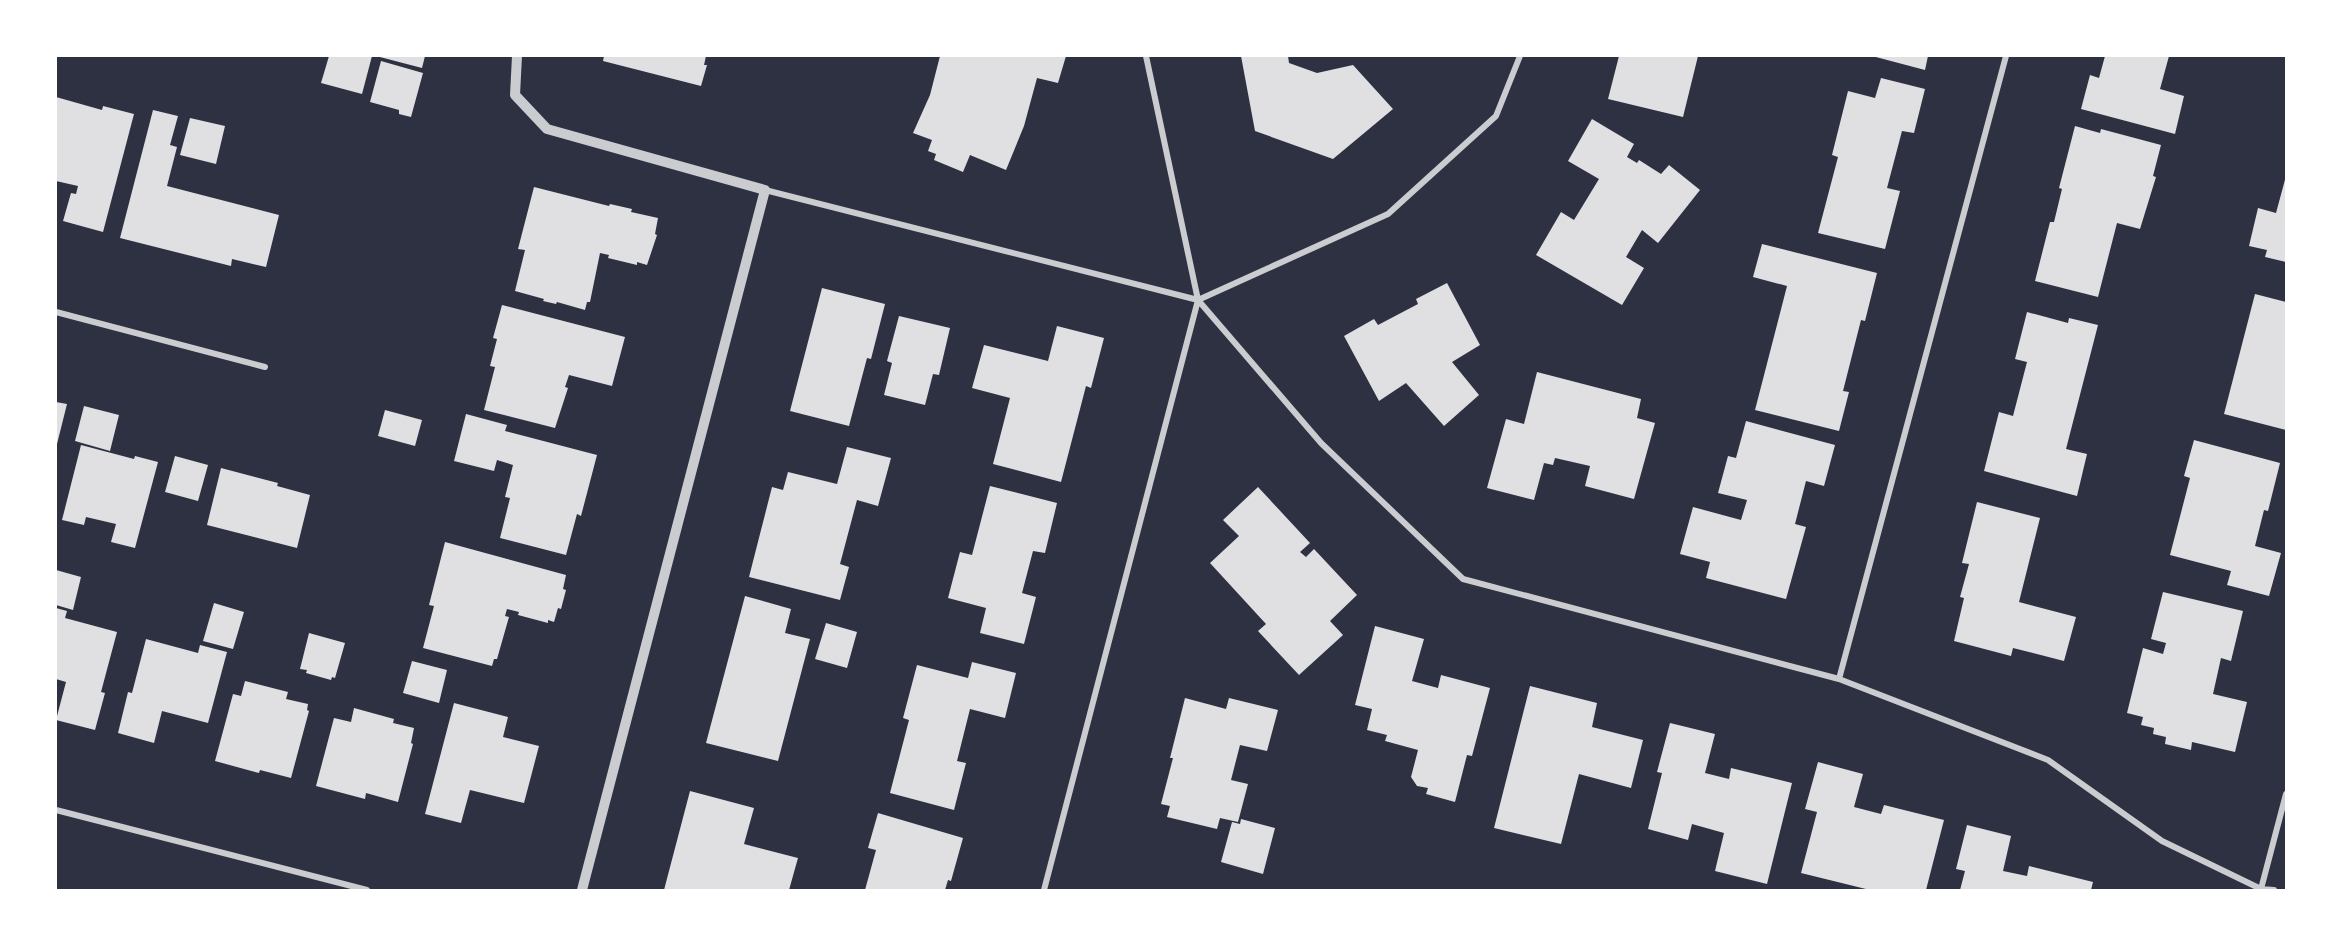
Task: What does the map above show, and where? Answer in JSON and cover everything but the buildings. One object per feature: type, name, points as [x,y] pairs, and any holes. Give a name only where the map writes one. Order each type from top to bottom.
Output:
[{"type":"street","points":[[517,56],[516,95],[547,129],[765,190],[1198,300],[1321,443],[1463,579],[1839,679],[2048,759],[2162,841],[2261,889],[2274,891]]},
{"type":"street","points":[[1044,891],[1198,300],[1146,56]]},
{"type":"street","points":[[1198,300],[1388,214],[1496,116],[1520,56]]},
{"type":"street","points":[[1839,679],[2006,56]]},
{"type":"street","points":[[582,891],[765,190]]},
{"type":"street","points":[[56,312],[265,367]]},
{"type":"street","points":[[2261,889],[2286,794]]},
{"type":"street","points":[[56,810],[367,891]]}]
